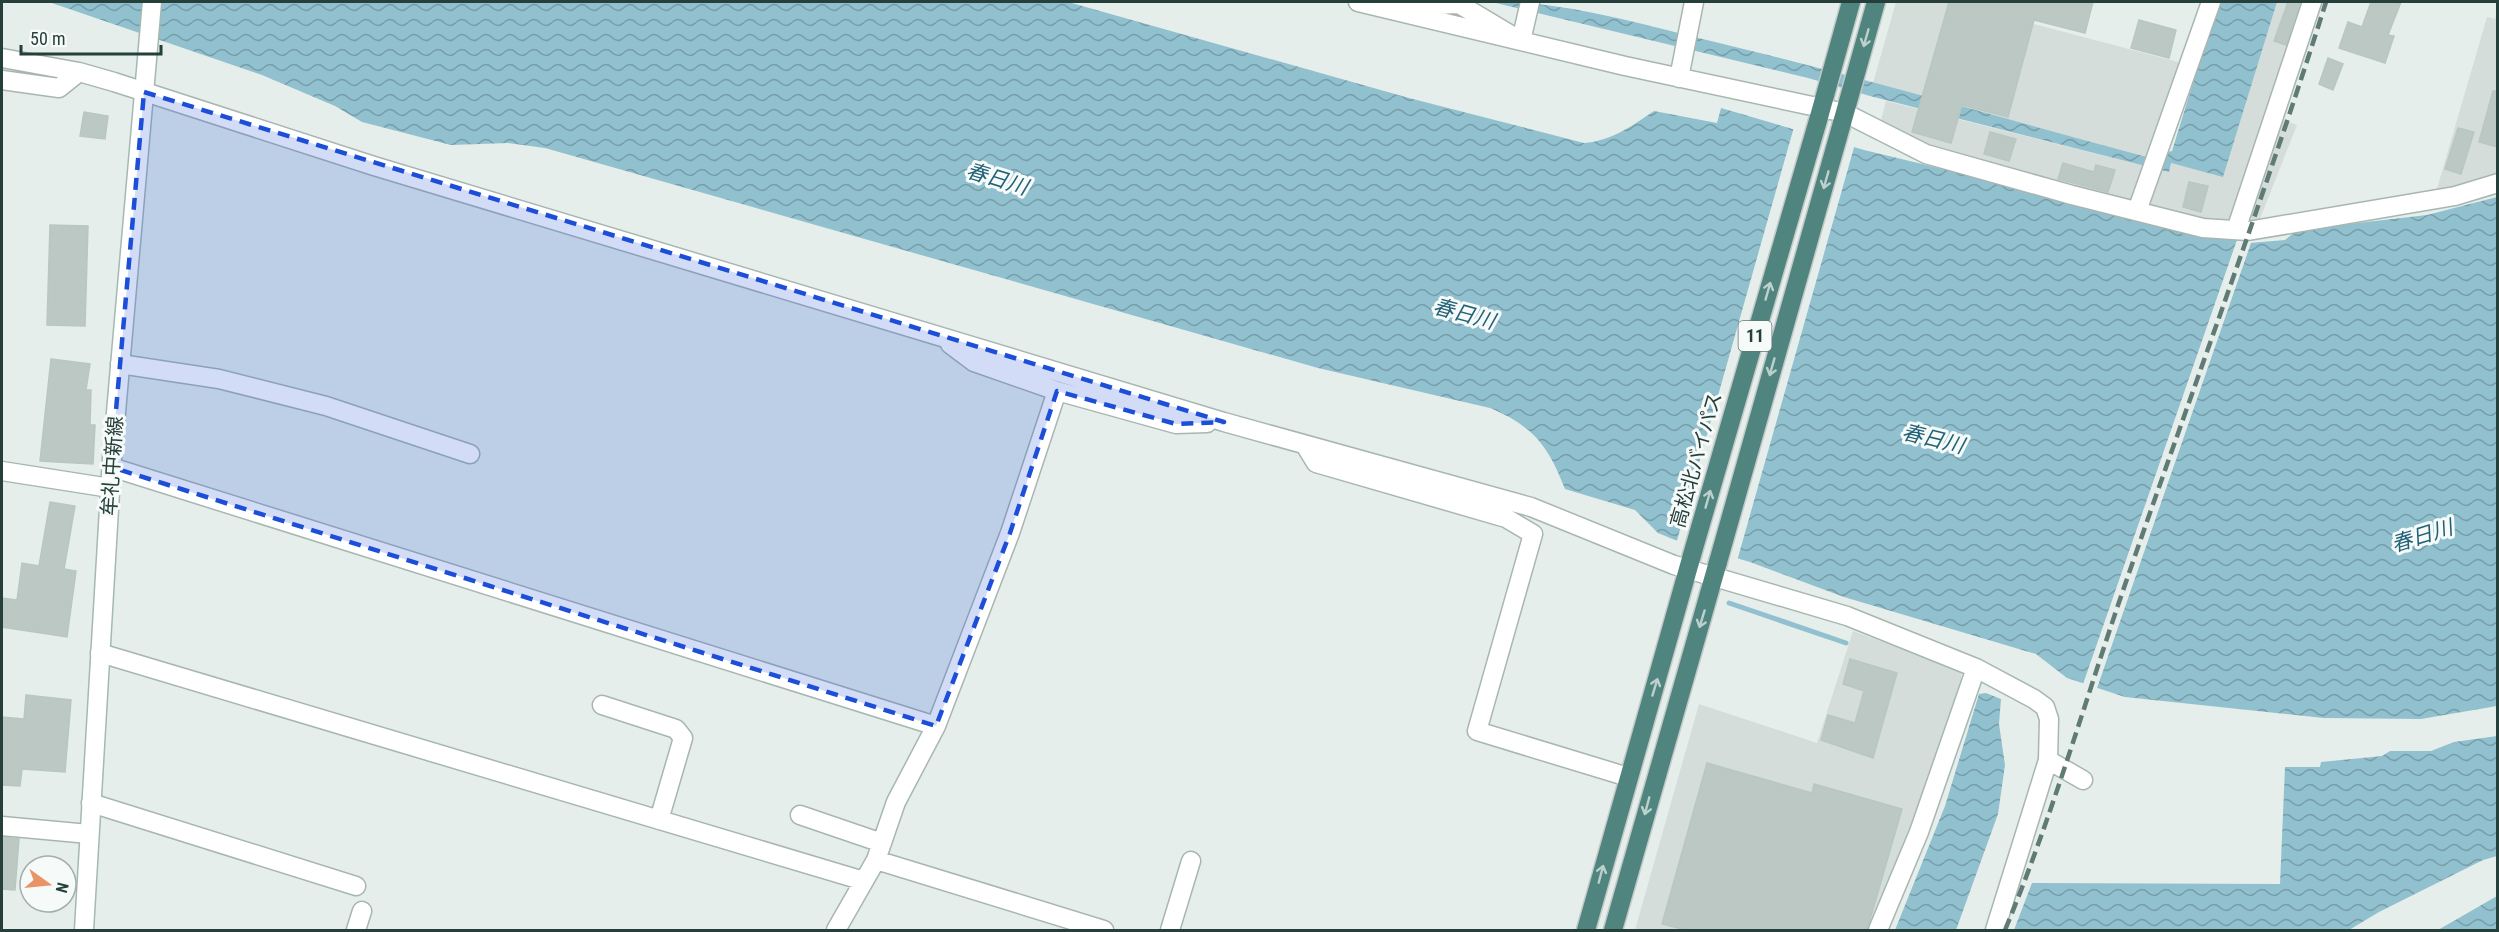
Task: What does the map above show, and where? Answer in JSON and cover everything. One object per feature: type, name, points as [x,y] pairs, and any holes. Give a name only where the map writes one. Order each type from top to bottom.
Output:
[{"type":"highway","name":"高松北バイパス","points":[[1586,930],[1851,2]]},
{"type":"highway","name":"11","points":[[1613,930],[1876,2]]},
{"type":"highway","points":[[1646,716],[1670,723]]},
{"type":"street","name":"牟礼中新線","points":[[84,930],[111,466],[152,2]]},
{"type":"street","points":[[1358,2],[1402,7],[1521,41],[1820,112],[1845,112],[1926,154],[2203,228],[2236,230],[2455,196],[2498,183]]},
{"type":"street","points":[[1678,78],[1694,2]]},
{"type":"street","points":[[2137,211],[2211,2]]},
{"type":"street","points":[[2236,230],[2312,2]]},
{"type":"street","points":[[1521,41],[1528,9]]},
{"type":"street","points":[[2,58],[145,84],[374,166],[1224,422],[1531,507],[1847,616],[1977,668],[2046,707],[2049,719],[2048,760],[1995,930]]},
{"type":"street","points":[[2,80],[59,88],[79,72]]},
{"type":"street","points":[[942,337],[974,362],[1057,391],[1176,424],[1224,422]]},
{"type":"street","points":[[120,364],[219,380],[326,406],[471,454]]},
{"type":"street","points":[[836,930],[879,852],[896,802],[936,726],[1010,532],[1057,391]]},
{"type":"street","points":[[1305,445],[1316,463],[1506,518],[1533,534],[1477,731],[1628,777]]},
{"type":"street","points":[[111,466],[936,726]]},
{"type":"street","points":[[2,471],[110,488]]},
{"type":"street","points":[[100,653],[864,881]]},
{"type":"street","points":[[1878,930],[1919,832],[1977,668]]},
{"type":"street","points":[[602,705],[676,729],[683,738],[659,820]]},
{"type":"street","points":[[2048,760],[2083,780]]},
{"type":"street","points":[[91,803],[356,886]]},
{"type":"street","points":[[800,815],[879,852],[1104,930]]},
{"type":"street","points":[[2,826],[89,834]]},
{"type":"street","points":[[1170,930],[1191,861]]},
{"type":"street","points":[[357,930],[362,910]]},
{"type":"highlighted area","points":[[144,92],[1224,422],[1176,424],[1057,391],[1010,533],[936,726],[111,467]]},
{"type":"shaded area","points":[[1896,2],[1951,2],[2182,63],[2147,157],[1873,83]]},
{"type":"shaded area","points":[[2277,2],[2310,2],[2235,226],[2144,208],[2158,169],[2171,163],[2223,176]]},
{"type":"shaded area","points":[[2497,12],[2497,176],[2436,192],[2487,17],[2495,19]]},
{"type":"shaded area","points":[[1886,101],[2145,166],[2131,205],[1931,150],[1880,124]]},
{"type":"shaded area","points":[[2280,119],[2297,125],[2252,239],[2239,234]]},
{"type":"shaded area","points":[[1853,631],[1961,671],[1962,688],[1931,780],[1873,930],[1635,930],[1699,704],[1817,743]]},
{"type":"water","name":"春日川","points":[[49,2],[1068,2],[1409,98],[1584,143],[1612,136],[1654,111],[1717,123],[1721,108],[1864,150],[2250,243],[2285,240],[2297,230],[2427,215],[2497,197],[2497,706],[2421,719],[2324,718],[2125,697],[2067,678],[2036,654],[1844,597],[1750,562],[1658,533],[1635,510],[1565,489],[1552,460],[1537,439],[1517,422],[1490,408],[1318,368],[545,148],[508,143],[451,145],[362,122],[335,106],[262,75]]},
{"type":"water","points":[[1492,2],[1547,5],[1630,21],[1820,68],[2147,157],[2172,151],[2218,2],[2277,2],[2223,177],[2171,163],[2169,172],[1808,78]]},
{"type":"water","points":[[1986,693],[2001,699],[1999,724],[2005,765],[1998,814],[1956,930],[1895,930],[1945,806],[1979,694]]},
{"type":"water","points":[[2497,736],[2497,856],[2483,860],[2379,912],[2349,930],[2014,930],[2032,883],[2280,884],[2285,767],[2320,767],[2321,762],[2382,756],[2390,751],[2431,751],[2454,742]]},
{"type":"water","points":[[2497,896],[2497,930],[2438,930]]},
{"type":"pier","points":[[1794,127],[1855,144],[1737,561],[1676,544]]},
{"type":"pier","points":[[2238,237],[2252,240],[2096,691],[2082,687]]},
{"type":"building","points":[[1949,2],[2093,2],[2085,33],[2034,20],[2008,117],[1962,105],[1951,143],[1912,132]]},
{"type":"building","points":[[2288,2],[2300,2],[2286,45],[2274,41]]},
{"type":"building","points":[[2371,2],[2401,2],[2388,35],[2394,36],[2385,63],[2339,48],[2348,22],[2362,27]]},
{"type":"building","points":[[2139,20],[2176,30],[2169,58],[2131,48]]},
{"type":"building","points":[[2328,58],[2343,64],[2333,90],[2319,84]]},
{"type":"building","points":[[2493,91],[2498,91],[2498,147],[2479,142]]},
{"type":"building","points":[[84,112],[108,116],[105,139],[80,136]]},
{"type":"building","points":[[2458,128],[2474,132],[2461,174],[2445,169]]},
{"type":"building","points":[[1990,132],[2016,139],[2009,161],[1984,154]]},
{"type":"building","points":[[2063,163],[2094,172],[2096,165],[2115,170],[2108,192],[2058,179]]},
{"type":"building","points":[[2189,182],[2208,186],[2201,212],[2183,207]]},
{"type":"building","points":[[50,225],[88,226],[85,326],[47,325]]},
{"type":"building","points":[[51,359],[90,364],[86,390],[91,390],[90,425],[95,425],[93,464],[40,461]]},
{"type":"building","points":[[50,502],[75,506],[64,569],[76,571],[67,637],[2,627],[2,598],[17,600],[22,563],[39,566]]},
{"type":"building","points":[[1850,659],[1897,673],[1873,758],[1821,740],[1828,715],[1855,723],[1864,691],[1843,684]]},
{"type":"building","points":[[26,695],[71,700],[65,772],[22,769],[20,786],[2,785],[2,717],[24,719]]},
{"type":"building","points":[[1707,763],[1812,793],[1814,784],[1902,809],[1867,930],[1686,930],[1662,924]]},
{"type":"building","points":[[2,837],[19,839],[15,890],[2,889]]},
{"type":"waterway","points":[[1729,603],[1846,643]]},
{"type":"railway","points":[[2005,930],[2054,799],[2128,576],[2254,218],[2326,2]]}]
